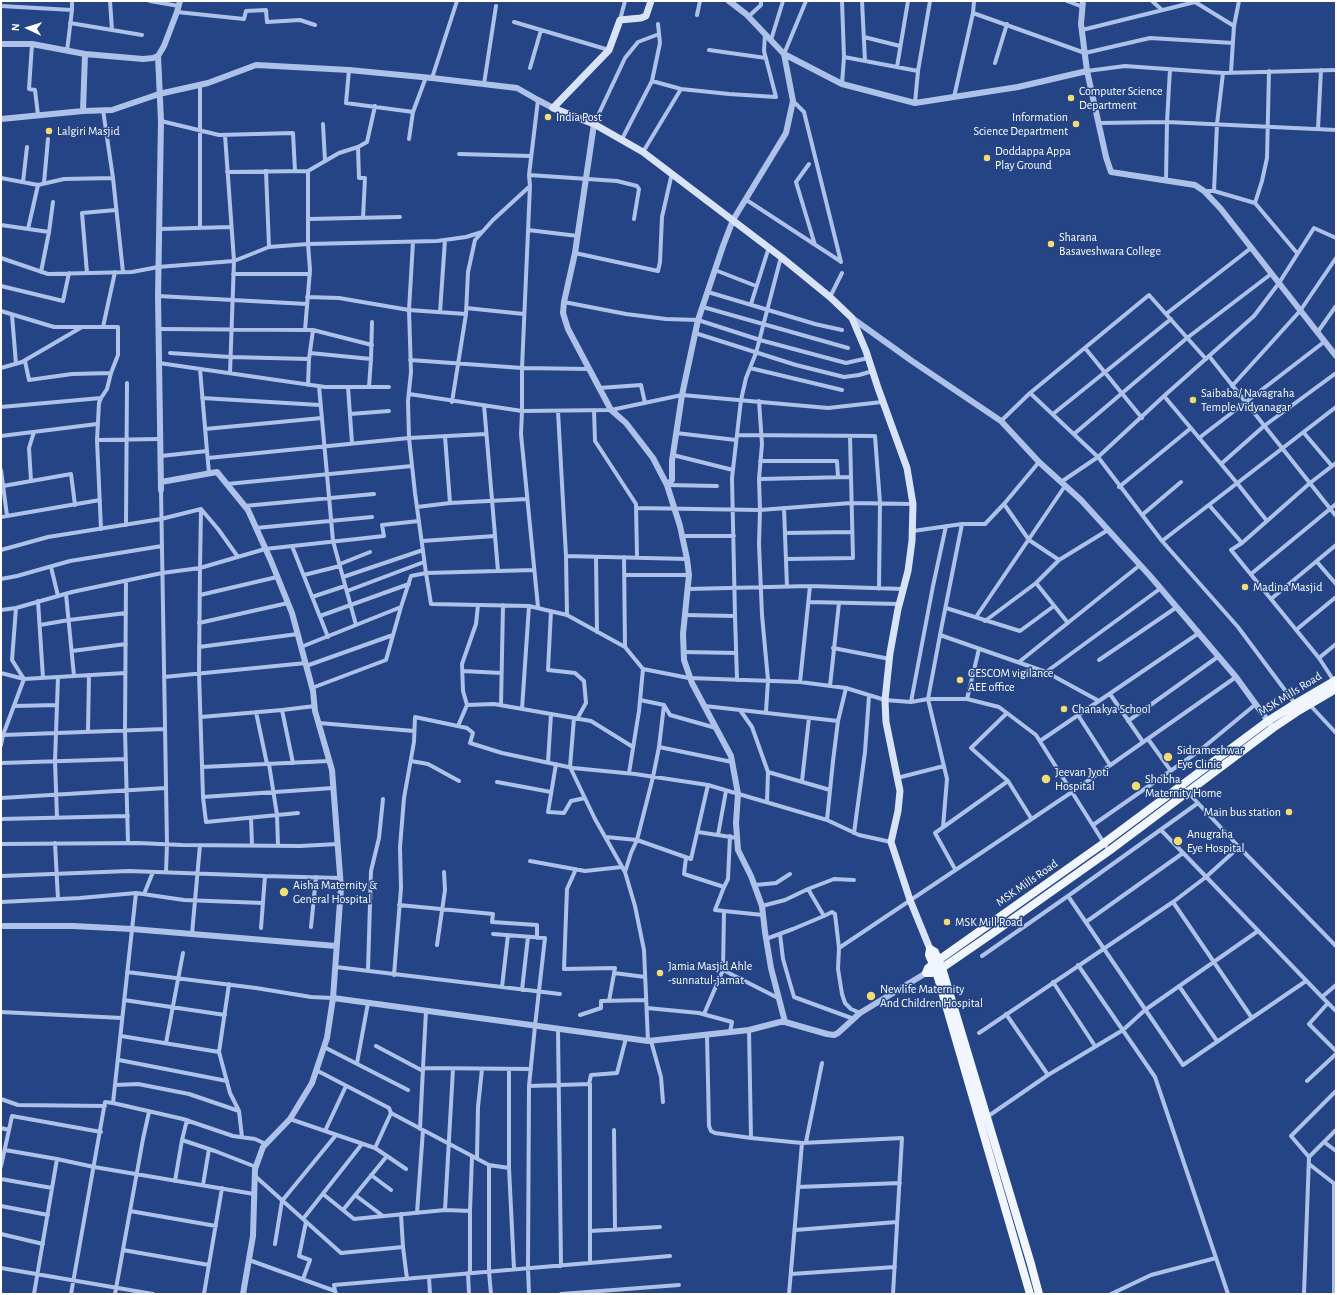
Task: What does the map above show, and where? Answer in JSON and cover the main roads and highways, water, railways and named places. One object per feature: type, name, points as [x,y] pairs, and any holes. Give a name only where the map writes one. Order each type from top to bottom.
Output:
[{"type":"main road","points":[[651,1],[646,16],[641,18],[620,20],[609,50],[553,108],[594,124],[643,152],[781,257],[830,297],[852,318],[873,371],[882,402],[907,468],[913,504],[913,531],[908,570],[899,604],[885,700],[886,722],[900,791],[898,811],[891,842],[910,900],[930,949],[934,951],[984,1119],[1031,1264],[1039,1294]]},
{"type":"main road","name":"MSK Mills Road","points":[[926,973],[931,974],[938,966],[1182,786],[1335,683]]},
{"type":"main road","name":"MSK Mills Road","points":[[938,966],[1109,851],[1188,792],[1271,725]]},
{"type":"main road","points":[[984,1119],[1030,1294]]},
{"type":"place","name":"Computer Science Department","points":[[1071,98]]},
{"type":"place","name":"India Post","points":[[548,117]]},
{"type":"place","name":"Information Science Department","points":[[1076,124]]},
{"type":"place","name":"Lalgiri Masjid","points":[[49,131]]},
{"type":"place","name":"Doddappa Appa Play Ground","points":[[987,158]]},
{"type":"place","name":"Sharana Basaveshwara College","points":[[1051,244]]},
{"type":"place","name":"Saibaba/ Navagraha Temple Vidyanagar","points":[[1193,400]]},
{"type":"place","name":"Madina Masjid","points":[[1245,587]]},
{"type":"place","name":"GESCOM vigilance AEE office","points":[[960,680]]},
{"type":"place","name":"Chanakya School","points":[[1064,709]]},
{"type":"place","name":"Sidrameshwar Eye Clinic","points":[[1168,757]]},
{"type":"place","name":"Jeevan Jyoti Hospital","points":[[1046,779]]},
{"type":"place","name":"Shobha Maternity Home","points":[[1136,786]]},
{"type":"place","name":"Main bus station","points":[[1289,812]]},
{"type":"place","name":"Anugraha Eye Hospital","points":[[1178,841]]},
{"type":"place","name":"Aisha Maternity & General Hospital","points":[[284,892]]},
{"type":"place","name":"MSK Mill Road","points":[[947,922]]},
{"type":"place","name":"Jamia Masjid Ahle -sunnatul-jamat","points":[[660,973]]},
{"type":"place","name":"Newlife Maternity And Children Hospital","points":[[871,996]]}]
